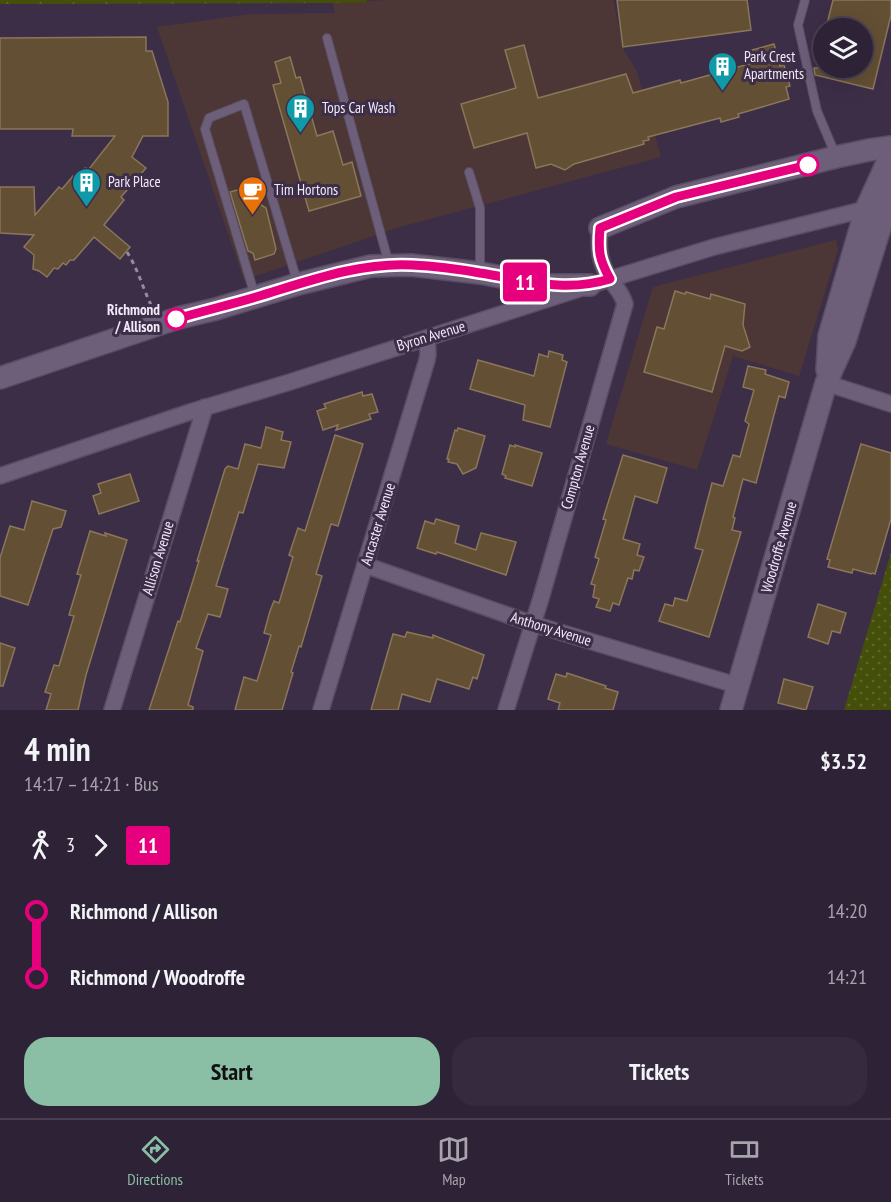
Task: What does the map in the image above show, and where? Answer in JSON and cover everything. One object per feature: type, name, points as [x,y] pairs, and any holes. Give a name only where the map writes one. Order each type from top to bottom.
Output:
[{"type":"main road","points":[[600,228],[676,197],[869,150],[891,153]]},
{"type":"main road","name":"Woodroffe Avenue","points":[[731,710],[826,383],[845,341],[875,202],[891,153]]},
{"type":"main road","points":[[0,378],[158,325],[298,284],[371,266],[411,265],[480,273],[544,285],[590,285]]},
{"type":"street","name":"Byron Avenue","points":[[0,476],[205,407],[590,285],[875,202]]},
{"type":"street","name":"Compton Avenue","points":[[506,710],[625,304],[622,295],[600,261],[598,248],[600,228]]},
{"type":"street","name":"Ancaster Avenue","points":[[321,710],[428,354],[427,338]]},
{"type":"street","points":[[826,383],[891,404]]},
{"type":"street","name":"Allison Avenue","points":[[112,710],[205,407]]},
{"type":"street","name":"Anthony Avenue","points":[[365,566],[533,624],[739,686]]},
{"type":"lane","points":[[805,0],[798,25],[817,111],[836,157]]},
{"type":"lane","points":[[327,38],[390,266]]},
{"type":"lane","points":[[255,297],[205,129],[209,118],[244,104],[298,284]]},
{"type":"lane","points":[[469,172],[480,208],[480,273]]},
{"type":"path","points":[[127,252],[135,264],[139,280],[158,325]]},
{"type":"shaded area","points":[[386,0],[613,0],[624,50],[637,72],[661,157],[400,227],[244,280],[157,27],[252,14],[335,13],[333,3]]},
{"type":"shaded area","points":[[836,240],[838,250],[799,376],[733,356],[697,470],[606,444],[653,287]]},
{"type":"green space","points":[[0,0],[367,0],[367,2],[0,4]]},
{"type":"green space","points":[[891,553],[891,710],[844,710]]},
{"type":"building","points":[[617,0],[747,0],[751,30],[623,47]]},
{"type":"building","points":[[833,0],[891,0],[891,15],[873,89],[827,78],[873,78],[873,18],[828,18]]},
{"type":"building","points":[[146,37],[146,51],[152,51],[168,102],[168,136],[143,136],[132,157],[146,168],[121,197],[124,200],[104,225],[130,247],[120,259],[94,237],[74,260],[70,260],[66,265],[63,263],[58,269],[54,268],[47,277],[33,269],[34,255],[24,247],[34,235],[0,233],[0,187],[34,187],[35,215],[59,187],[62,189],[73,176],[76,178],[85,168],[89,169],[115,136],[72,136],[73,129],[0,129],[0,38]]},
{"type":"building","points":[[774,44],[780,66],[784,65],[790,86],[786,87],[789,99],[738,114],[739,117],[721,122],[720,118],[648,137],[649,140],[643,141],[644,144],[574,164],[565,170],[551,164],[536,168],[527,133],[474,148],[461,104],[516,88],[505,50],[524,45],[538,98],[626,74],[633,93],[680,80],[681,83],[756,62],[752,50]]},
{"type":"building","name":"Tops Car Wash","points":[[290,57],[296,78],[300,77],[317,136],[333,131],[343,165],[352,162],[361,196],[309,211],[273,85],[281,83],[275,62]]},
{"type":"building","name":"Tim Hortons","points":[[256,185],[261,205],[266,208],[276,249],[274,254],[255,260],[253,253],[248,251],[230,192]]},
{"type":"building","points":[[675,291],[710,299],[711,294],[745,304],[743,325],[750,347],[742,351],[725,346],[712,392],[644,372],[657,327],[664,329]]},
{"type":"building","points":[[549,351],[563,355],[562,360],[567,362],[550,427],[523,420],[525,405],[470,389],[478,360],[534,376],[539,354],[548,357]]},
{"type":"building","points":[[748,366],[766,370],[765,374],[789,382],[785,398],[779,396],[756,483],[743,479],[732,530],[741,532],[709,637],[659,621],[665,604],[673,606],[675,598],[687,601],[703,550],[695,548],[712,483],[723,486],[733,455],[740,457],[749,424],[745,421],[754,390],[743,387]]},
{"type":"building","points":[[362,392],[363,396],[372,394],[378,412],[369,414],[371,419],[336,430],[338,425],[323,430],[317,411],[326,408],[324,404]]},
{"type":"building","points":[[266,427],[283,432],[281,440],[291,442],[284,468],[258,464],[243,513],[239,512],[216,586],[228,589],[220,617],[208,614],[196,648],[203,651],[188,705],[193,707],[193,710],[149,710],[178,621],[180,622],[225,469],[228,466],[238,469],[245,444],[261,448]]},
{"type":"building","points":[[458,428],[485,436],[476,468],[463,474],[457,464],[448,462],[449,459],[447,459],[455,430],[457,431]]},
{"type":"building","points":[[335,435],[363,444],[338,526],[331,524],[316,574],[322,576],[301,647],[299,646],[291,672],[293,673],[282,710],[235,710],[244,677],[257,681],[271,635],[264,633],[270,611],[274,601],[279,603],[293,557],[289,555],[298,528],[305,531]]},
{"type":"building","points":[[861,444],[891,453],[891,519],[875,574],[853,569],[852,573],[828,567],[830,560],[827,559]]},
{"type":"building","points":[[510,445],[542,453],[532,486],[505,478],[506,476],[502,474]]},
{"type":"building","points":[[623,455],[667,468],[657,503],[635,496],[623,539],[640,544],[637,555],[644,557],[639,571],[634,570],[632,579],[628,578],[619,605],[613,603],[610,611],[596,607],[599,599],[593,597],[595,585],[591,584],[599,559],[595,557],[606,520],[603,519]]},
{"type":"building","points":[[130,474],[139,501],[99,514],[93,496],[101,493],[98,484]]},
{"type":"building","points":[[32,501],[66,511],[61,527],[53,529],[28,605],[0,596],[0,558],[10,526],[24,530]]},
{"type":"building","points":[[436,519],[459,526],[455,543],[476,550],[481,533],[516,542],[506,575],[437,552],[436,554],[417,548],[425,521],[434,524]]},
{"type":"building","points":[[90,531],[127,540],[86,675],[78,710],[46,710],[51,694],[45,692],[54,665],[59,666],[74,616],[69,615],[81,575],[77,574]]},
{"type":"building","points":[[818,604],[846,613],[840,633],[832,631],[828,644],[808,637]]},
{"type":"building","points":[[407,632],[433,638],[433,635],[484,655],[477,679],[473,677],[469,689],[437,679],[430,702],[402,694],[398,710],[371,710],[393,634],[405,637]]},
{"type":"building","points":[[0,643],[15,648],[3,686],[0,686]]},
{"type":"building","points":[[567,673],[618,692],[613,710],[558,710],[560,703],[548,699],[556,674],[566,677]]},
{"type":"building","points":[[784,679],[813,687],[806,710],[778,703]]},
{"type":"bus line","name":"11","points":[[176,319],[371,266],[411,265],[480,273],[544,285],[590,285],[610,279],[600,261],[598,248],[600,228],[676,197],[808,165]]},
{"type":"place","name":"Park Crest Apartments","points":[[723,92]]},
{"type":"place","name":"Tops Car Wash","points":[[301,134]]},
{"type":"place","name":"Park Place","points":[[87,208]]},
{"type":"place","name":"Tim Hortons","points":[[253,216]]},
{"type":"place","name":"Richmond / Allison","points":[[176,319]]}]
